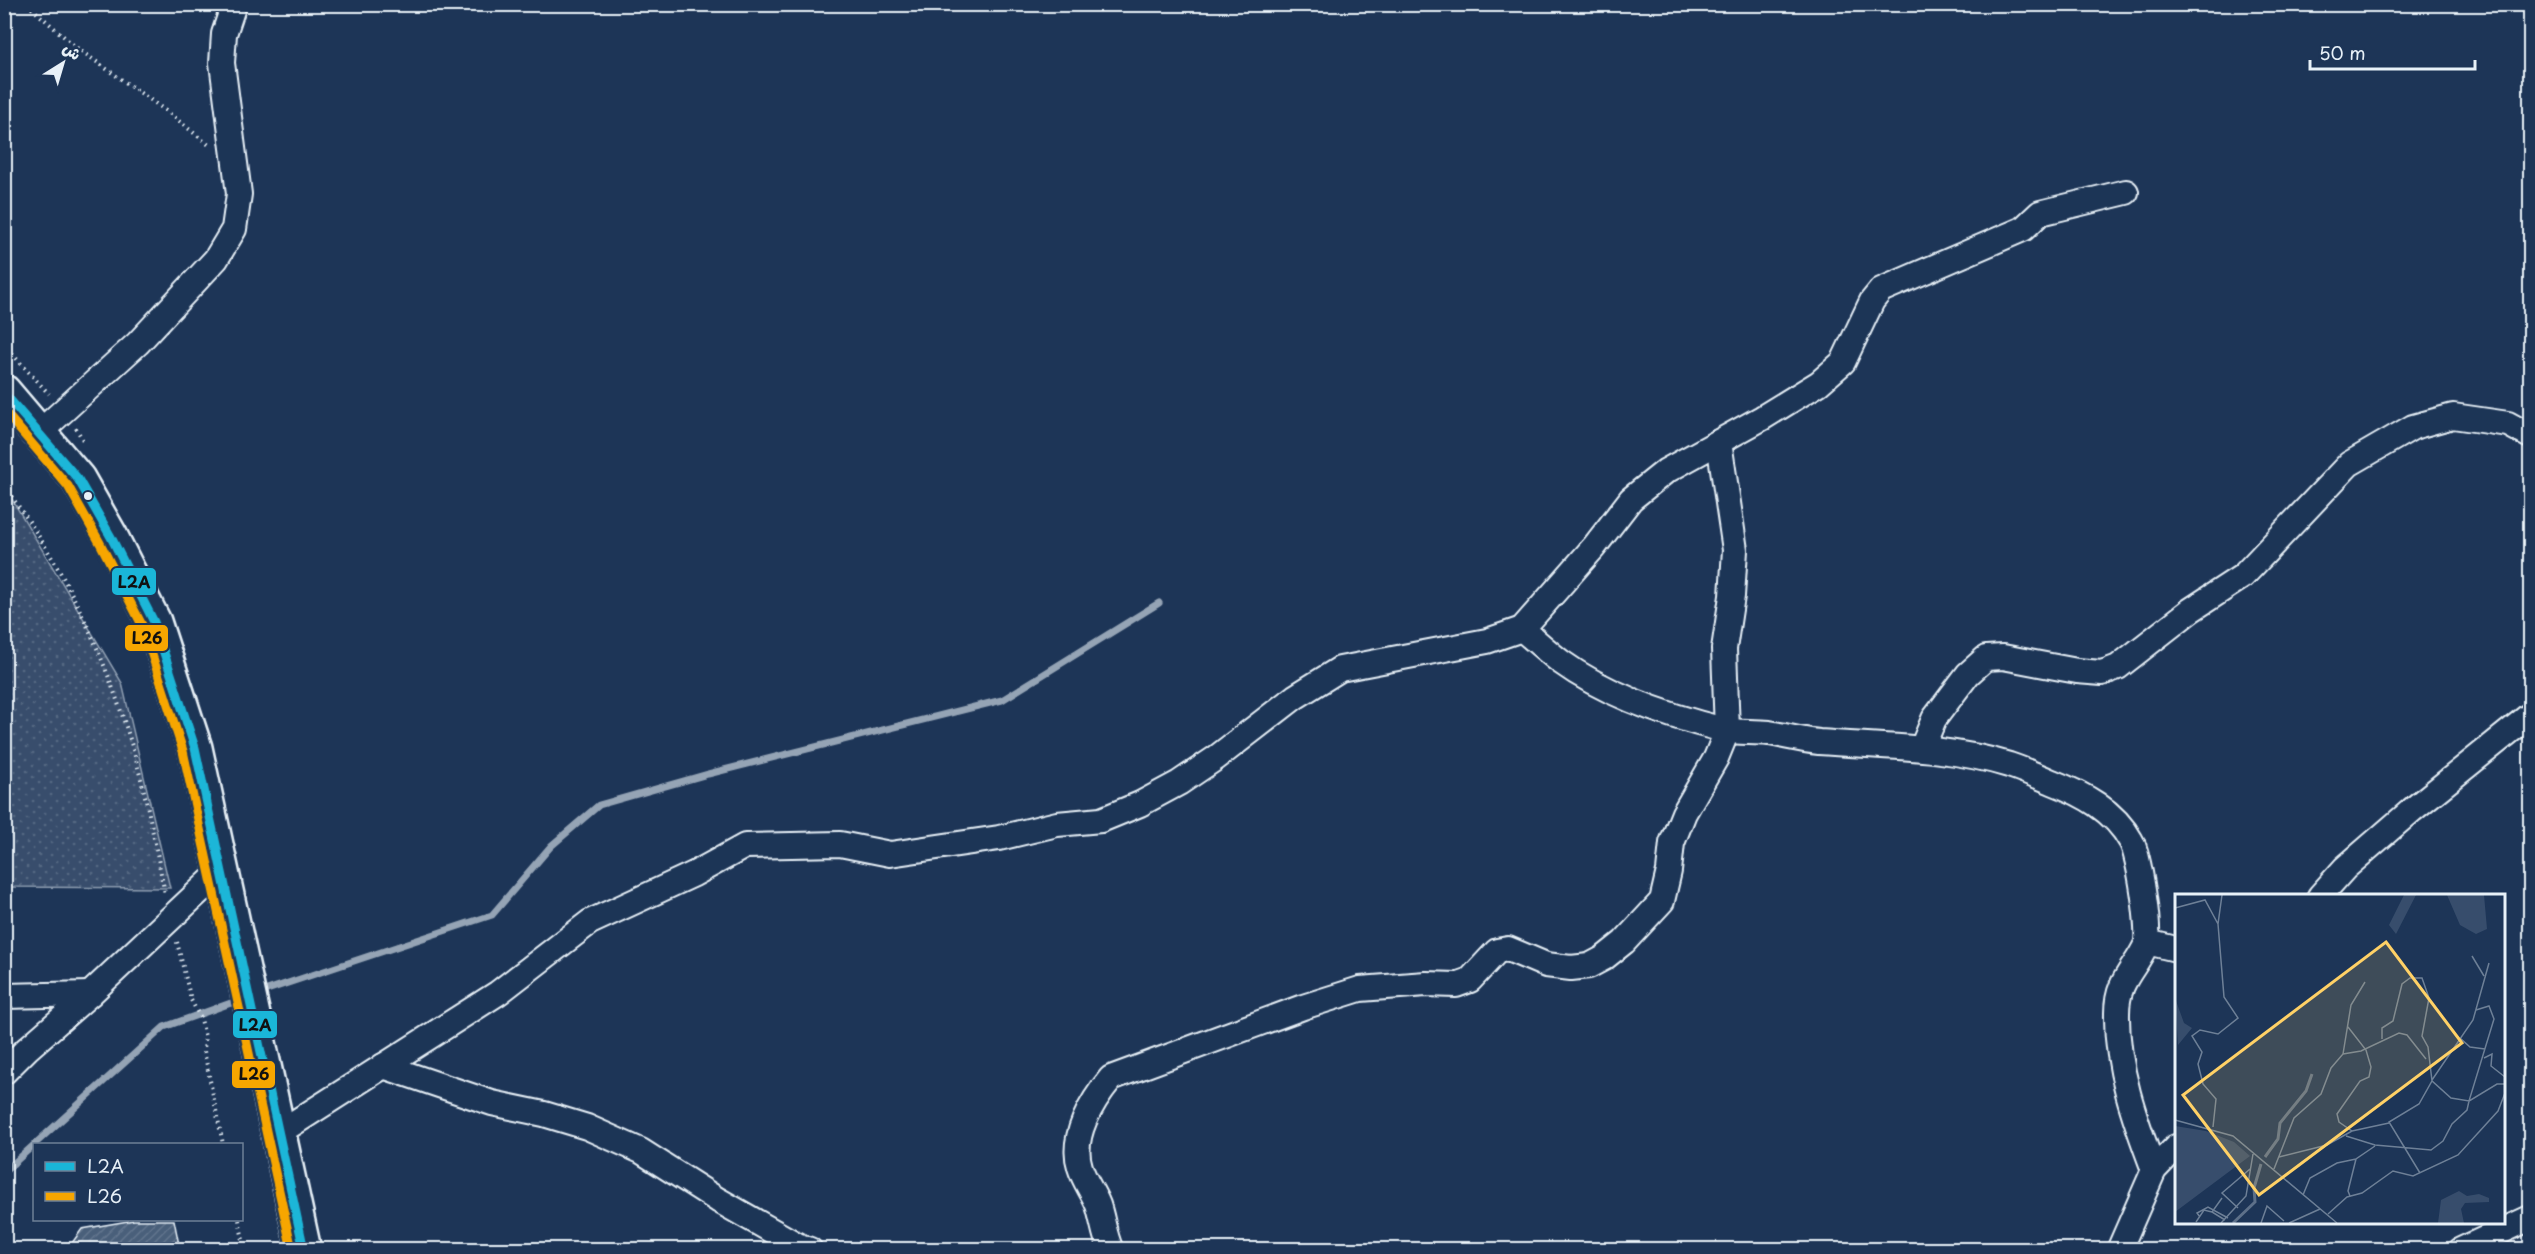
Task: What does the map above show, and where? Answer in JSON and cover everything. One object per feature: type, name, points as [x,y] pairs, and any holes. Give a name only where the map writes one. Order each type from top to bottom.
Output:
[{"type":"highway","points":[[4,392],[78,479],[111,537],[154,622],[195,748],[251,995],[304,1250]]},
{"type":"street","points":[[40,432],[138,343],[216,259],[234,229],[240,195],[222,63],[224,34],[234,4]]},
{"type":"street","points":[[280,1132],[498,993],[590,922],[694,874],[745,846],[840,844],[890,854],[999,838],[1057,824],[1101,819],[1140,804],[1179,783],[1216,758],[1294,697],[1340,669],[1487,641],[1522,629],[1594,548],[1631,499],[1666,471],[1819,383],[1843,362],[1872,301],[1881,290],[2023,228],[2040,213],[2126,192]]},
{"type":"street","points":[[1922,748],[1934,719],[1968,674],[1986,658],[2003,657],[2102,674],[2118,667],[2191,610],[2243,576],[2349,464],[2413,427],[2453,416],[2508,424],[2530,436]]},
{"type":"street","points":[[1111,1250],[1098,1203],[1087,1186],[1079,1165],[1076,1148],[1098,1094],[1111,1078],[1303,1007],[1360,989],[1456,984],[1470,980],[1497,951],[1508,949],[1546,965],[1571,968],[1589,966],[1604,958],[1624,942],[1662,901],[1676,833],[1684,813],[1716,758],[1727,731],[1724,649],[1735,550],[1719,442]]},
{"type":"street","points":[[1522,629],[1562,662],[1625,698],[1727,731],[1767,733],[1818,742],[1922,748],[1969,755],[2010,765],[2096,802],[2118,823],[2132,842],[2139,866],[2147,942],[2121,984],[2117,1012],[2120,1065],[2140,1134],[2154,1170]]},
{"type":"street","points":[[2322,894],[2345,868],[2530,715]]},
{"type":"street","points":[[4,1072],[222,870]]},
{"type":"street","points":[[2147,942],[2175,949]]},
{"type":"street","points":[[4,996],[90,994]]},
{"type":"street","points":[[383,1066],[492,1103],[544,1114],[587,1127],[641,1151],[726,1205],[810,1250]]},
{"type":"street","points":[[2119,1250],[2154,1170],[2175,1148]]},
{"type":"street","points":[[2461,1250],[2530,1218]]},
{"type":"path","points":[[27,4],[77,48],[199,135],[237,171]]},
{"type":"path","points":[[4,487],[19,506],[64,581],[102,661],[136,760],[191,1000],[201,1019],[205,1037],[204,1052],[223,1143]]},
{"type":"path","points":[[239,1221],[245,1250]]},
{"type":"shaded area","points":[[4,486],[122,683],[170,888],[5,887]]},
{"type":"building","points":[[128,1221],[174,1221],[180,1250],[67,1250],[82,1229]]},
{"type":"waterway","points":[[258,993],[492,915],[551,846],[599,805],[708,774],[1002,700],[1159,603]]},
{"type":"waterway","points":[[36,1143],[164,1027],[242,999]]},
{"type":"waterway","points":[[4,1172],[33,1146]]},
{"type":"transit line","name":"L2A","points":[[4,393],[78,479],[111,537],[154,622],[195,748],[304,1250]]},
{"type":"transit line","name":"L26","points":[[4,411],[68,486],[143,627],[183,751],[292,1250]]}]
